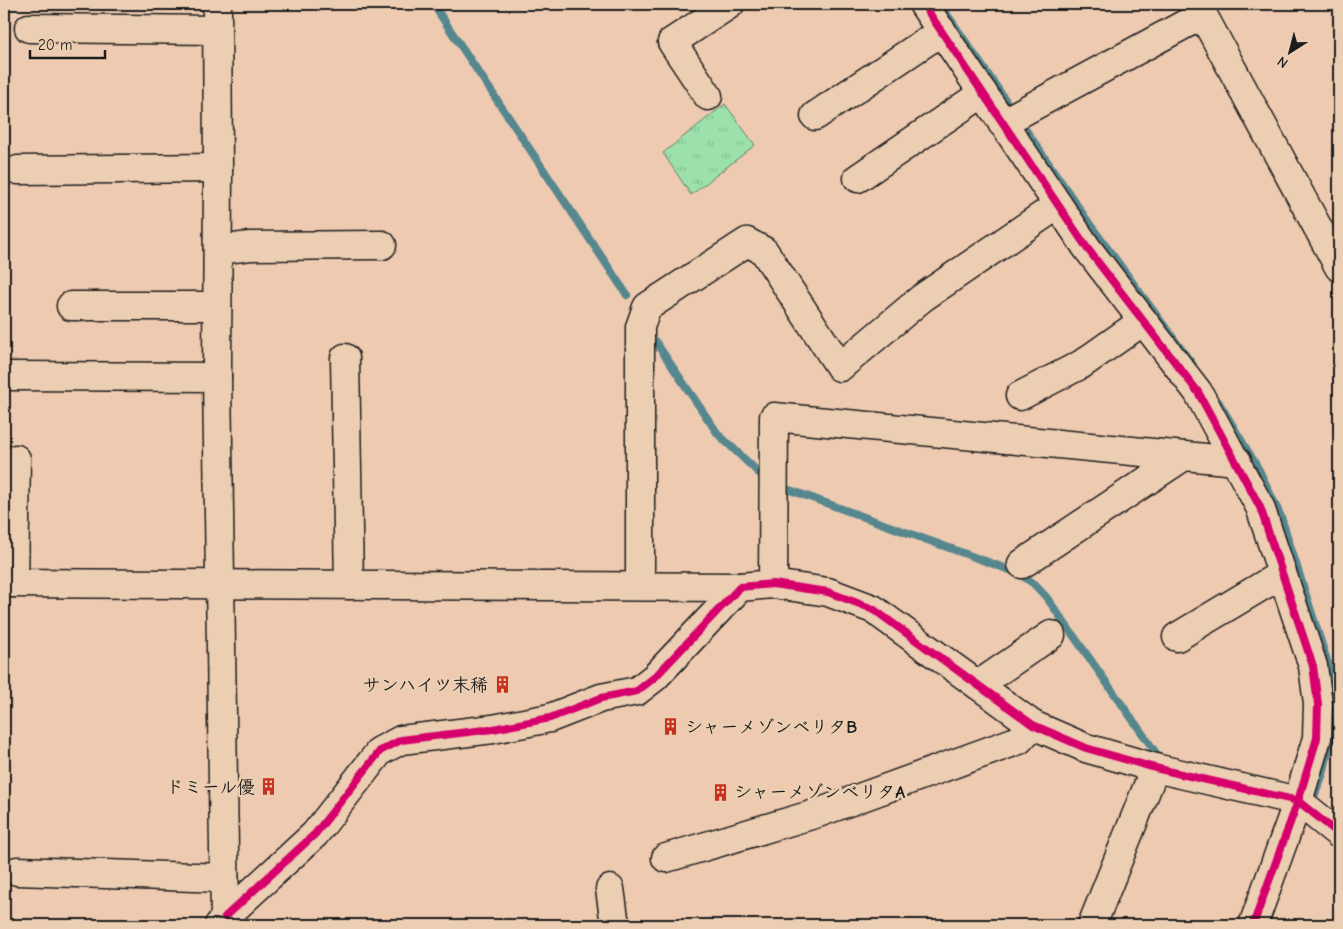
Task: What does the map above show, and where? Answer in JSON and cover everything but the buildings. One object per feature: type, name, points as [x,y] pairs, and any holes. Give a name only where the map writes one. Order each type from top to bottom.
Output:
[{"type":"street","points":[[708,96],[672,42],[730,4]]},
{"type":"street","points":[[923,4],[983,93],[1013,117],[1058,205],[1086,248],[1198,392],[1237,461],[1260,507],[1313,666],[1318,704],[1317,738],[1306,806],[1253,925]]},
{"type":"street","points":[[1013,117],[1200,9],[1339,266]]},
{"type":"street","points":[[29,28],[217,17],[217,377],[224,878],[222,921]]},
{"type":"street","points":[[815,116],[942,32]]},
{"type":"street","points":[[858,178],[983,93]]},
{"type":"street","points":[[18,170],[218,168]]},
{"type":"street","points":[[640,586],[640,327],[647,308],[747,242],[764,250],[840,367],[922,298],[1058,205]]},
{"type":"street","points":[[218,250],[250,246],[382,245]]},
{"type":"street","points":[[72,306],[217,306]]},
{"type":"street","points":[[1020,396],[1082,364],[1143,321]]},
{"type":"street","points":[[345,358],[349,585]]},
{"type":"street","points":[[7,376],[217,377]]},
{"type":"street","points":[[773,584],[774,417],[1237,461]]},
{"type":"street","points":[[1022,564],[1184,456]]},
{"type":"street","points":[[16,459],[9,583],[740,587],[773,584],[828,592],[873,609],[1033,725],[1086,748],[1155,768],[1306,806],[1339,834]]},
{"type":"street","points":[[1177,637],[1282,574]]},
{"type":"street","points":[[222,921],[315,834],[380,751],[401,740],[493,730],[550,718],[601,698],[637,691],[655,677],[740,587]]},
{"type":"street","points":[[978,685],[1051,635]]},
{"type":"street","points":[[666,858],[818,813],[1019,740],[1033,725]]},
{"type":"street","points":[[1092,925],[1155,768]]},
{"type":"street","points":[[17,871],[224,878]]},
{"type":"street","points":[[610,889],[616,925]]},
{"type":"green space","points":[[725,104],[755,145],[691,195],[663,153]]},
{"type":"waterway","points":[[433,4],[627,295]]},
{"type":"waterway","points":[[940,4],[1089,223],[1193,365]]},
{"type":"waterway","points":[[655,341],[718,434],[759,473]]},
{"type":"waterway","points":[[1218,401],[1259,470],[1281,517],[1328,664],[1334,696],[1335,723],[1323,774],[1311,804]]},
{"type":"waterway","points":[[790,490],[1018,573],[1034,584],[1047,598],[1161,760]]},
{"type":"cycle path","points":[[923,4],[1087,248],[1198,392],[1260,507],[1313,666],[1318,704],[1317,738],[1298,801],[1253,925]]},
{"type":"cycle path","points":[[225,917],[315,834],[380,751],[401,740],[493,729],[550,718],[601,698],[637,691],[655,677],[740,587],[773,584],[828,592],[873,609],[1033,725],[1086,748],[1155,768],[1298,801],[1339,834]]},
{"type":"place","name":"サンハイツ末稀","points":[[502,685]]},
{"type":"place","name":"シャーメゾンベリタB","points":[[671,727]]},
{"type":"place","name":"ドミール優","points":[[269,787]]},
{"type":"place","name":"シャーメゾンベリタA","points":[[720,792]]}]
